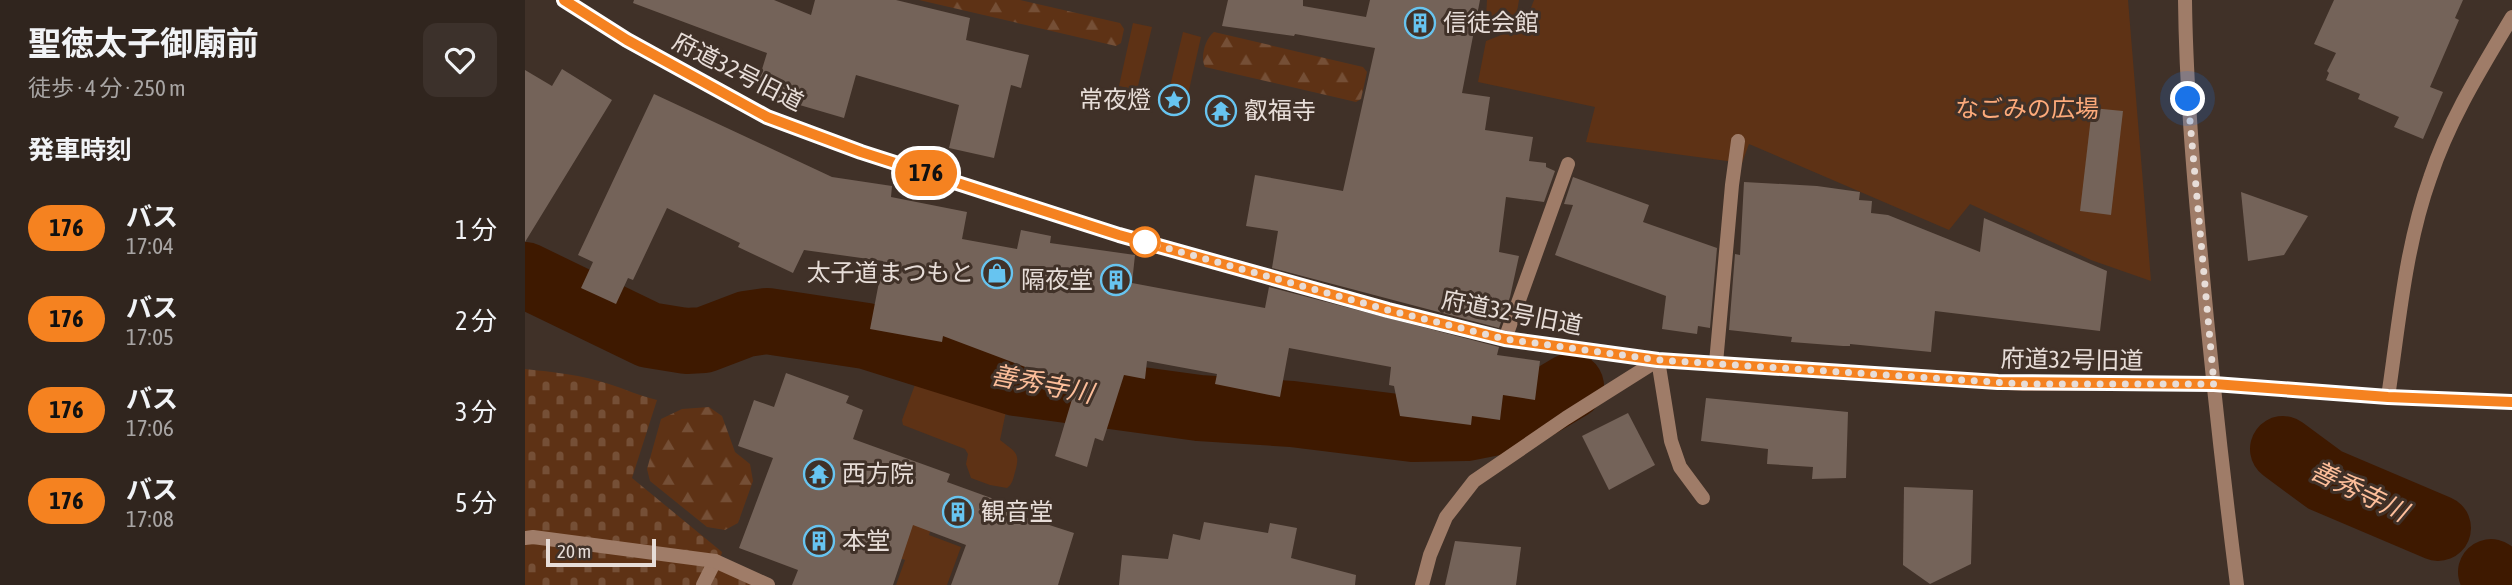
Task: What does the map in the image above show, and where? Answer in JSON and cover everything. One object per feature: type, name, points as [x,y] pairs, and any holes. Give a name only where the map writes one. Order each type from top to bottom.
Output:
[{"type":"street","name":"府道32号旧道","points":[[564,0],[627,40],[767,117],[884,160],[1119,235],[1388,310],[1505,339],[1658,360],[2024,384],[2214,384],[2388,397],[2512,402]]},
{"type":"street","points":[[2185,0],[2187,87],[2214,384],[2237,585]]},
{"type":"street","points":[[2388,397],[2413,238],[2430,177],[2465,95],[2512,17]]},
{"type":"street","points":[[1716,363],[1738,141]]},
{"type":"street","points":[[1505,339],[1568,164]]},
{"type":"street","points":[[1422,585],[1430,555],[1446,517],[1474,481],[1658,360],[1671,441],[1680,467],[1703,498]]},
{"type":"street","points":[[525,538],[715,561],[768,585]]},
{"type":"street","points":[[703,585],[715,561]]},
{"type":"green space","points":[[919,0],[1020,0],[1120,23],[1124,29],[1121,43],[1116,46]]},
{"type":"green space","points":[[1487,0],[1519,0],[1515,24],[1495,30],[1490,28],[1486,18]]},
{"type":"green space","name":"なごみの広場","points":[[1534,0],[2128,0],[2151,281],[2091,260],[1970,204],[1949,230],[1749,144],[1742,163],[1586,142],[1595,107],[1478,82],[1486,41],[1524,26]]},
{"type":"green space","points":[[1133,23],[1152,27],[1137,90],[1119,86]]},
{"type":"green space","points":[[1183,32],[1201,37],[1187,99],[1168,95]]},
{"type":"green space","points":[[1214,32],[1363,67],[1367,72],[1361,99],[1356,102],[1205,67],[1204,48]]},
{"type":"green space","points":[[926,367],[1009,397],[1000,440],[1013,450],[1017,456],[1017,465],[1013,481],[1007,488],[971,478],[965,449],[903,425],[902,420],[920,371]]},
{"type":"green space","points":[[525,369],[588,378],[657,400],[632,478],[722,552],[718,568],[772,585],[525,585]]},
{"type":"green space","points":[[709,407],[722,416],[735,452],[750,464],[753,481],[738,523],[725,530],[707,527],[650,481],[647,469],[661,419],[682,409]]},
{"type":"green space","points":[[910,513],[933,522],[929,535],[961,547],[947,585],[896,585],[905,560],[895,556]]},
{"type":"building","points":[[634,0],[774,0],[811,15],[815,0],[896,0],[970,18],[966,40],[1029,55],[1021,88],[1011,85],[994,158],[949,148],[959,105],[856,75],[844,118],[755,92],[767,53],[633,3]]},
{"type":"building","points":[[1228,0],[1303,0],[1303,6],[1366,17],[1370,0],[1480,0],[1462,93],[1490,97],[1485,130],[1533,137],[1529,161],[1546,163],[1546,167],[1555,171],[1544,202],[1506,197],[1499,252],[1519,256],[1510,297],[1499,328],[1272,268],[1278,231],[1246,226],[1255,175],[1343,191],[1375,48],[1295,34],[1222,26]]},
{"type":"building","points":[[2334,0],[2463,0],[2455,18],[2459,20],[2430,87],[2443,92],[2423,139],[2394,127],[2399,117],[2358,99],[2360,94],[2326,80],[2329,73],[2327,71],[2336,53],[2314,44]]},
{"type":"building","points":[[562,69],[612,100],[525,242],[525,70],[552,86]]},
{"type":"building","points":[[654,94],[832,177],[892,186],[891,197],[967,212],[962,239],[1017,249],[1021,230],[1051,236],[1050,243],[1135,255],[1132,283],[1265,308],[1269,287],[1499,347],[1497,355],[1540,361],[1535,400],[1503,395],[1500,420],[1472,416],[1471,425],[1400,416],[1394,386],[1389,385],[1391,367],[1289,348],[1280,397],[1215,384],[1217,374],[1147,361],[1145,379],[1124,375],[1103,441],[1095,438],[1087,467],[1055,456],[1076,386],[943,336],[942,342],[870,329],[883,261],[804,250],[793,273],[738,247],[740,243],[667,208],[633,280],[628,278],[616,304],[581,288],[593,262],[578,255]]},
{"type":"building","points":[[2092,108],[2123,111],[2111,215],[2080,211]]},
{"type":"building","points":[[1573,177],[1649,205],[1643,222],[1717,248],[1710,328],[1698,326],[1697,334],[1662,329],[1666,296],[1555,255],[1573,205],[1564,204]]},
{"type":"building","points":[[1744,182],[1817,186],[1860,192],[1859,200],[1872,201],[1871,213],[1888,215],[1980,252],[1984,218],[2107,271],[2100,331],[1935,311],[1931,352],[1850,344],[1843,346],[1791,342],[1792,337],[1729,330],[1735,254],[1740,255]]},
{"type":"building","points":[[2241,192],[2308,216],[2284,255],[2248,261]]},
{"type":"building","points":[[786,373],[849,396],[846,403],[863,410],[853,439],[950,474],[947,482],[1005,503],[1003,510],[1074,533],[1058,585],[951,585],[966,545],[913,525],[893,585],[792,585],[798,570],[739,548],[773,458],[738,446],[754,400],[774,407]]},
{"type":"building","points":[[1706,398],[1848,412],[1846,478],[1812,479],[1813,467],[1767,464],[1768,449],[1701,441]]},
{"type":"building","points":[[1628,413],[1655,465],[1609,490],[1582,436]]},
{"type":"building","points":[[1904,487],[1973,490],[1971,564],[1930,584],[1903,565]]},
{"type":"building","points":[[1204,522],[1268,533],[1270,523],[1297,528],[1291,558],[1356,575],[1355,585],[1119,585],[1122,555],[1168,559],[1173,534],[1200,540]]},
{"type":"building","points":[[1455,541],[1521,547],[1516,585],[1445,585]]},
{"type":"waterway","name":"善秀寺川","points":[[525,275],[649,335],[686,341],[704,340],[746,324],[767,321],[866,336],[1016,383],[1199,408],[1292,414],[1413,429],[1466,428],[1517,418],[1571,386]]},
{"type":"waterway","name":"善秀寺川","points":[[2283,449],[2325,480],[2438,528]]},
{"type":"waterway","name":"善秀寺川","points":[[2491,572],[2499,585]]},
{"type":"bus line","name":"176","points":[[564,0],[627,40],[767,117],[861,152],[1119,235],[1388,310],[1505,339],[1658,360],[2024,384],[2214,384],[2388,397],[2512,402]]},
{"type":"place","name":"信徒会館","points":[[1420,23]]},
{"type":"place","name":"常夜燈","points":[[1174,100]]},
{"type":"place","name":"叡福寺","points":[[1221,111]]},
{"type":"place","name":"太子道まつもと","points":[[997,273]]},
{"type":"place","name":"隔夜堂","points":[[1116,280]]},
{"type":"place","name":"西方院","points":[[819,474]]},
{"type":"place","name":"観音堂","points":[[958,512]]},
{"type":"place","name":"本堂","points":[[819,541]]},
{"type":"route","points":[[1145,242],[1388,310],[1505,339],[1658,360],[2024,384],[2214,384],[2188,99]]}]
